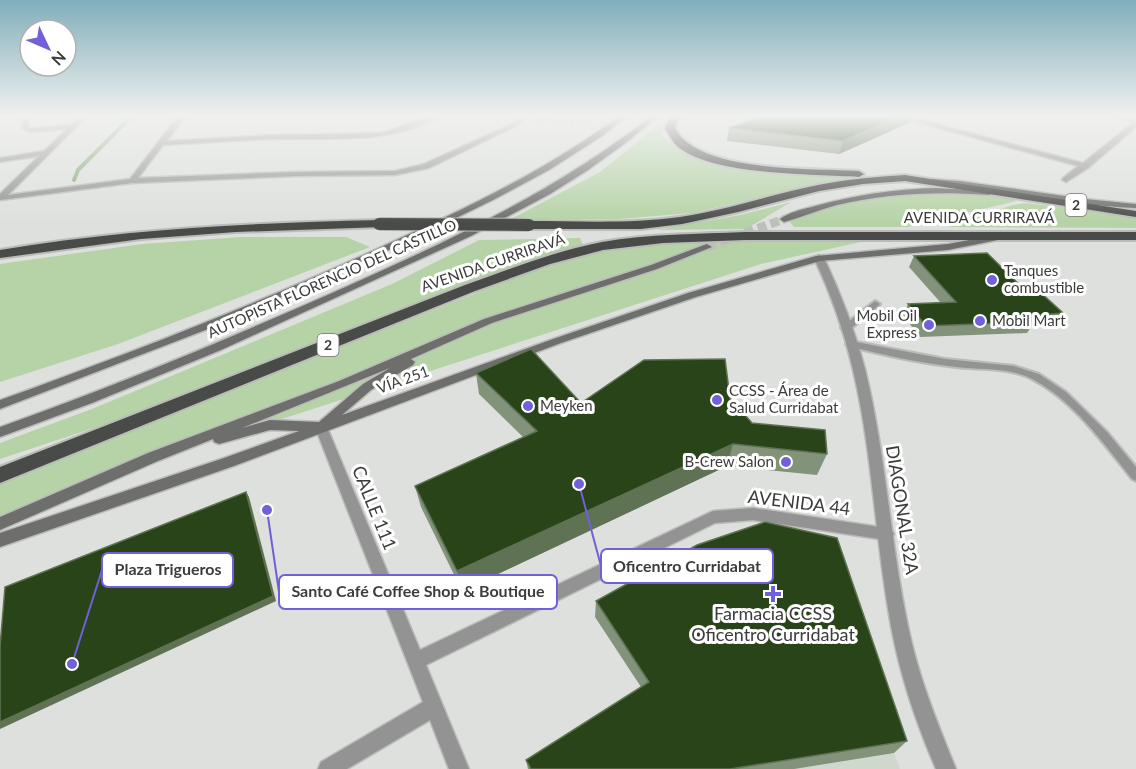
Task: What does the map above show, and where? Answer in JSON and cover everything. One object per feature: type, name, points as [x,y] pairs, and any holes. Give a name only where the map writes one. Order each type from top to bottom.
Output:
[{"type":"highway","points":[[696,151],[732,164],[905,178]]},
{"type":"highway","name":"AVENIDA CURRIRAVÁ","points":[[0,255],[153,234],[269,226],[379,224],[603,226],[672,221],[738,209],[818,188],[863,181],[905,178],[1136,214]]},
{"type":"highway","name":"AVENIDA CURRIRAVÁ","points":[[0,475],[545,261],[602,246],[663,239],[745,236],[1136,236]]},
{"type":"main road","name":"AUTOPISTA FLORENCIO DEL CASTILLO","points":[[0,405],[132,357],[352,264],[533,176],[572,151]]},
{"type":"main road","name":"AUTOPISTA FLORENCIO DEL CASTILLO","points":[[0,432],[63,410],[227,344],[406,264],[520,209],[586,169],[610,151]]},
{"type":"main road","points":[[905,178],[985,186],[1091,203],[1136,206]]},
{"type":"main road","points":[[784,219],[843,200],[902,191],[957,191],[1017,196]]},
{"type":"main road","name":"VÍA 251","points":[[0,540],[229,462],[557,341],[681,298],[819,258],[948,247],[1004,236]]},
{"type":"main road","name":"VÍA 251","points":[[0,524],[153,457],[343,384],[488,321],[654,267],[707,247]]},
{"type":"main road","points":[[153,457],[270,425],[321,427],[367,387],[449,338]]},
{"type":"street","points":[[0,198],[46,151]]},
{"type":"street","points":[[132,181],[156,151]]},
{"type":"street","points":[[0,198],[132,181],[286,174],[395,173],[426,166],[455,151]]},
{"type":"street","points":[[1030,151],[1085,166]]},
{"type":"street","points":[[1066,180],[1103,151]]},
{"type":"street","points":[[0,160],[44,153]]},
{"type":"street","name":"DIAGONAL 32A","points":[[819,258],[828,276],[846,328],[866,402],[901,634],[925,724],[946,769]]},
{"type":"street","name":"CALLE 111","points":[[321,427],[459,769]]},
{"type":"street","name":"AVENIDA 44","points":[[415,661],[713,517],[753,514],[886,534]]},
{"type":"street","points":[[328,769],[433,706]]},
{"type":"lane","points":[[846,328],[875,303]]},
{"type":"lane","points":[[851,344],[944,362],[1012,370],[1034,376],[1054,387],[1082,414],[1136,476]]},
{"type":"shaded area","points":[[894,753],[900,769],[771,769]]},
{"type":"green space","points":[[626,151],[686,151],[724,166],[873,176],[819,184],[692,213],[619,219],[511,219],[600,172]]},
{"type":"green space","points":[[897,192],[1008,197],[1016,201],[908,227],[794,227],[789,221],[837,204]]},
{"type":"green space","points":[[791,202],[746,229],[657,230],[740,215]]},
{"type":"green space","points":[[1026,203],[1136,216],[1136,228],[948,227],[1013,205]]},
{"type":"green space","points":[[241,237],[346,237],[370,247],[118,344],[0,382],[0,264],[142,244]]},
{"type":"green space","points":[[580,238],[583,245],[533,261],[130,416],[0,459],[0,443],[92,409],[392,284],[479,240]]},
{"type":"green space","points":[[733,240],[870,240],[761,264],[167,456],[0,519],[0,481],[535,270],[588,254],[664,244]]},
{"type":"building","points":[[987,253],[1027,292],[1040,292],[1063,313],[1029,316],[1034,322],[926,326],[908,304],[956,302],[914,256]]},
{"type":"building","points":[[531,349],[581,403],[644,360],[725,359],[730,398],[752,423],[825,430],[827,454],[733,444],[457,571],[415,486],[537,431],[476,373]]},
{"type":"building","points":[[246,492],[273,596],[0,722],[0,647],[5,587]]},
{"type":"building","points":[[765,522],[837,538],[907,741],[730,769],[531,769],[526,760],[649,682],[596,601],[697,545]]},
{"type":"waterway","points":[[74,180],[78,170],[97,151]]},
{"type":"tunnel","points":[[707,247],[784,219]]},
{"type":"place","name":"Tanques combustible","points":[[992,280]]},
{"type":"place","name":"Mobil Mart","points":[[980,321]]},
{"type":"place","name":"Mobil Oil Express","points":[[929,325]]},
{"type":"place","name":"CCSS - Área de Salud Curridabat","points":[[717,400]]},
{"type":"place","name":"Meyken","points":[[528,406]]},
{"type":"place","name":"B-Crew Salon","points":[[786,462]]},
{"type":"place","name":"Oficentro Curridabat","points":[[579,484]]},
{"type":"place","name":"Santo Café Coffee Shop & Boutique","points":[[267,510]]},
{"type":"place","name":"Farmacia CCSS Oficentro Curridabat","points":[[773,594]]},
{"type":"place","name":"Plaza Trigueros","points":[[72,664]]}]
